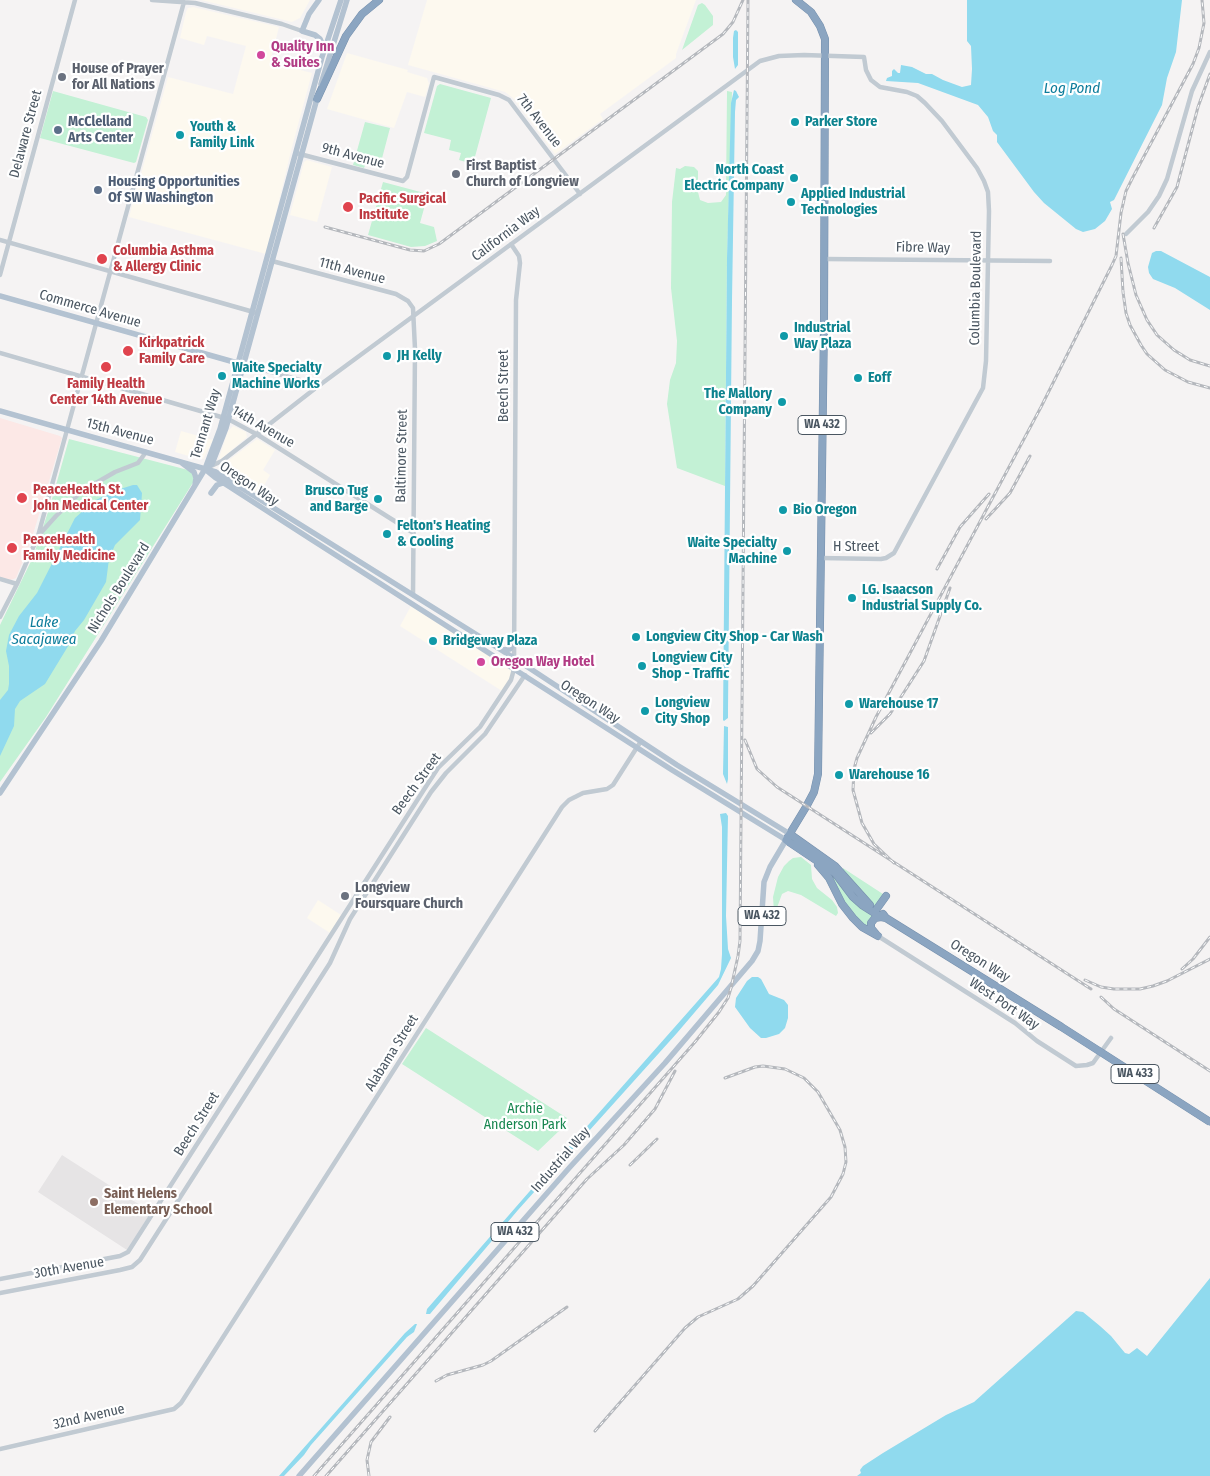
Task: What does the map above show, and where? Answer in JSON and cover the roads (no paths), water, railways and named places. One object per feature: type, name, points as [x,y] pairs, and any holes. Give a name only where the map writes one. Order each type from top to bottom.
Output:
[{"type":"highway","points":[[317,99],[346,36],[362,14],[379,0]]},
{"type":"highway","name":"WA 432","points":[[788,837],[810,800],[818,774],[825,259],[825,40],[820,26],[811,12],[796,0]]},
{"type":"highway","name":"Oregon Way","points":[[788,837],[811,857],[835,873],[854,897],[884,918],[1060,1026],[1210,1122]]},
{"type":"highway","name":"Oregon Way","points":[[788,837],[835,866],[864,900],[884,918]]},
{"type":"highway","points":[[811,857],[829,878],[842,904],[853,918],[862,927],[878,936]]},
{"type":"highway","points":[[876,910],[886,896]]},
{"type":"highway","points":[[878,936],[871,928],[871,923],[875,918],[884,918]]},
{"type":"main road","points":[[319,0],[309,14],[302,31],[315,35],[322,43],[324,50]]},
{"type":"main road","name":"Tennant Way","points":[[255,313],[272,261],[324,50],[341,0]]},
{"type":"main road","name":"Tennant Way","points":[[206,469],[212,464],[219,449],[225,418],[299,153],[347,0]]},
{"type":"main road","points":[[315,35],[332,27]]},
{"type":"main road","name":"Commerce Avenue","points":[[0,296],[240,363]]},
{"type":"main road","name":"15th Avenue","points":[[0,411],[206,469]]},
{"type":"main road","points":[[181,462],[194,472],[196,478],[195,486]]},
{"type":"main road","name":"Oregon Way","points":[[206,469],[224,483],[637,748],[788,837]]},
{"type":"main road","name":"Oregon Way","points":[[206,469],[216,472],[237,484],[514,658],[788,837]]},
{"type":"main road","name":"Nichols Boulevard","points":[[0,793],[101,641],[206,469]]},
{"type":"main road","points":[[212,493],[217,485],[224,483]]},
{"type":"main road","points":[[501,650],[510,649],[514,643]]},
{"type":"main road","points":[[489,653],[494,652],[503,657],[514,658]]},
{"type":"main road","name":"Industrial Way","points":[[299,1476],[570,1167],[665,1063],[752,961],[758,951],[761,934],[764,882],[770,866],[788,837]]},
{"type":"street","name":"Delaware Street","points":[[0,275],[75,0]]},
{"type":"street","points":[[152,0],[184,2],[282,24],[302,31]]},
{"type":"street","points":[[0,618],[38,536],[184,2]]},
{"type":"street","points":[[1126,234],[1148,212],[1159,196],[1167,179],[1192,91],[1210,52]]},
{"type":"street","name":"California Way","points":[[206,469],[222,462],[317,388],[760,61],[779,56],[864,57]]},
{"type":"street","name":"Columbia Boulevard","points":[[864,57],[866,70],[871,80],[880,87],[907,92],[916,96],[942,121],[977,168],[988,192],[986,361],[983,388],[898,548],[892,555]]},
{"type":"street","name":"7th Avenue","points":[[403,181],[406,177],[434,77],[499,95],[509,100],[580,194]]},
{"type":"street","name":"9th Avenue","points":[[299,153],[403,181]]},
{"type":"street","points":[[0,240],[255,313]]},
{"type":"street","name":"Beech Street","points":[[128,1252],[424,788],[438,768],[480,727],[511,680],[514,669],[516,300],[520,256],[511,244]]},
{"type":"street","name":"Fibre Way","points":[[825,259],[1050,261]]},
{"type":"street","name":"11th Avenue","points":[[272,261],[396,294],[408,301],[413,308],[414,317]]},
{"type":"street","name":"Baltimore Street","points":[[413,595],[414,317]]},
{"type":"street","name":"14th Avenue","points":[[0,353],[225,418],[258,435],[412,532]]},
{"type":"street","name":"Commerce Avenue","points":[[240,363],[310,383],[317,388]]},
{"type":"street","points":[[38,536],[82,492],[115,472],[138,463],[146,452]]},
{"type":"street","name":"H Street","points":[[820,558],[881,559],[892,555]]},
{"type":"street","points":[[0,579],[17,584]]},
{"type":"street","points":[[514,669],[515,690]]},
{"type":"street","name":"Beech Street","points":[[140,1260],[330,963],[350,919],[431,792],[446,773],[485,734],[525,675]]},
{"type":"street","name":"Alabama Street","points":[[181,1403],[562,807],[569,800],[583,793],[607,789],[613,785],[641,741]]},
{"type":"street","name":"West Port Way","points":[[878,936],[1015,1023],[1076,1066],[1093,1063],[1111,1038]]},
{"type":"street","name":"30th Avenue","points":[[0,1279],[120,1256],[128,1252]]},
{"type":"street","name":"30th Avenue","points":[[0,1293],[120,1270],[132,1267],[140,1260]]},
{"type":"street","name":"32nd Avenue","points":[[0,1450],[174,1409],[181,1403]]},
{"type":"water","name":"Log Pond","points":[[967,0],[1182,0],[1176,52],[1167,78],[1162,105],[1114,200],[1110,202],[1112,209],[1105,221],[1095,229],[1083,232],[1076,229],[1044,203],[997,142],[997,135],[993,131],[988,117],[978,105],[918,83],[886,81],[887,78],[892,76],[894,69],[900,73],[901,65],[912,67],[926,74],[932,74],[962,87],[971,85],[971,46],[967,41]]},
{"type":"water","points":[[734,31],[738,32],[738,65],[735,69],[733,38]]},
{"type":"water","points":[[734,90],[739,97],[736,100],[735,112],[728,718],[724,721],[727,258],[731,103]]},
{"type":"water","points":[[1161,251],[1210,277],[1210,310],[1175,288],[1153,279],[1148,267],[1152,253]]},
{"type":"water","name":"Lake Sacajawea","points":[[137,485],[142,493],[140,520],[115,545],[109,559],[106,582],[45,684],[20,701],[15,709],[14,726],[0,756],[0,700],[8,690],[9,684],[9,666],[6,651],[9,635],[19,616],[37,593],[75,518],[94,501],[114,491]]},
{"type":"water","points":[[724,726],[728,727],[727,784],[723,774]]},
{"type":"water","points":[[726,813],[728,816],[726,916],[728,949],[731,958],[718,985],[518,1210],[430,1314],[426,1314],[427,1309],[719,977],[722,954],[722,827],[720,814]]},
{"type":"water","points":[[752,977],[761,979],[769,994],[784,1000],[788,1005],[788,1018],[785,1028],[779,1034],[761,1038],[750,1028],[735,1007],[736,998],[747,981]]},
{"type":"water","points":[[1210,1278],[1210,1476],[857,1476],[861,1473],[860,1470],[863,1466],[883,1453],[946,1415],[974,1402],[1076,1311],[1083,1312],[1100,1326],[1125,1353],[1129,1354],[1137,1348],[1147,1356]]},
{"type":"water","points":[[417,1324],[414,1332],[407,1337],[304,1455],[284,1476],[279,1476],[405,1333]]},
{"type":"railway","points":[[325,227],[410,250],[424,251],[439,244],[723,34],[733,22],[743,0]]},
{"type":"railway","points":[[314,1476],[695,1042],[719,1012],[728,998],[731,988],[740,941],[748,0]]},
{"type":"railway","points":[[894,863],[874,844],[862,823],[853,790],[854,769],[857,758],[876,717],[1041,407],[1112,265],[1116,256],[1121,213],[1126,191],[1193,64],[1199,48],[1204,23],[1202,0]]},
{"type":"railway","points":[[1154,228],[1177,187],[1198,107],[1210,74]]},
{"type":"railway","points":[[1123,234],[1136,295],[1147,320],[1157,335],[1174,350],[1190,360],[1210,366]]},
{"type":"railway","points":[[1121,258],[1126,313],[1130,325],[1147,354],[1165,370],[1188,382],[1210,388]]},
{"type":"railway","points":[[986,519],[1010,493],[1030,456]]},
{"type":"railway","points":[[937,569],[960,527],[989,494]]},
{"type":"railway","points":[[871,733],[890,714],[924,661],[950,588]]},
{"type":"railway","points":[[745,740],[757,769],[777,787],[1091,989]]},
{"type":"railway","points":[[1182,969],[1193,959],[1210,937]]},
{"type":"railway","points":[[1085,980],[1101,987],[1140,989],[1167,981],[1210,959]]},
{"type":"railway","points":[[1101,997],[1114,1009],[1210,1071]]},
{"type":"railway","points":[[595,1431],[685,1328],[698,1317],[738,1299],[753,1286],[831,1197],[843,1174],[846,1162],[845,1147],[840,1130],[818,1092],[804,1078],[785,1069],[763,1066],[725,1078]]},
{"type":"railway","points":[[326,1476],[587,1179],[624,1145],[655,1109],[675,1071]]},
{"type":"railway","points":[[630,1165],[657,1139]]},
{"type":"railway","points":[[436,1381],[447,1375],[491,1361],[567,1307]]},
{"type":"railway","points":[[369,1476],[367,1460],[371,1442],[390,1417]]},
{"type":"place","name":"Quality Inn & Suites","points":[[261,55]]},
{"type":"place","name":"House of Prayer for All Nations","points":[[62,77]]},
{"type":"place","name":"Parker Store","points":[[795,122]]},
{"type":"place","name":"McClelland Arts Center","points":[[58,130]]},
{"type":"place","name":"Youth & Family Link","points":[[180,135]]},
{"type":"place","name":"First Baptist Church of Longview","points":[[456,174]]},
{"type":"place","name":"North Coast Electric Company","points":[[794,178]]},
{"type":"place","name":"Housing Opportunities Of SW Washington","points":[[98,190]]},
{"type":"place","name":"Applied Industrial Technologies","points":[[791,202]]},
{"type":"place","name":"Pacific Surgical Institute","points":[[348,207]]},
{"type":"place","name":"Columbia Asthma & Allergy Clinic","points":[[102,259]]},
{"type":"place","name":"Industrial Way Plaza","points":[[784,336]]},
{"type":"place","name":"Kirkpatrick Family Care","points":[[128,351]]},
{"type":"place","name":"JH Kelly","points":[[387,356]]},
{"type":"place","name":"Family Health Center 14th Avenue","points":[[106,367]]},
{"type":"place","name":"Waite Specialty Machine Works","points":[[222,376]]},
{"type":"place","name":"Eoff","points":[[858,378]]},
{"type":"place","name":"The Mallory Company","points":[[782,402]]},
{"type":"place","name":"PeaceHealth St. John Medical Center","points":[[22,498]]},
{"type":"place","name":"Brusco Tug and Barge","points":[[378,499]]},
{"type":"place","name":"Bio Oregon","points":[[783,510]]},
{"type":"place","name":"Felton's Heating & Cooling","points":[[387,534]]},
{"type":"place","name":"PeaceHealth Family Medicine","points":[[12,548]]},
{"type":"place","name":"Waite Specialty Machine","points":[[787,551]]},
{"type":"place","name":"LG. Isaacson Industrial Supply Co.","points":[[852,598]]},
{"type":"place","name":"Longview City Shop - Car Wash","points":[[636,637]]},
{"type":"place","name":"Bridgeway Plaza","points":[[433,641]]},
{"type":"place","name":"Oregon Way Hotel","points":[[481,662]]},
{"type":"place","name":"Longview City Shop - Traffic","points":[[642,666]]},
{"type":"place","name":"Warehouse 17","points":[[849,704]]},
{"type":"place","name":"Longview City Shop","points":[[645,711]]},
{"type":"place","name":"Warehouse 16","points":[[839,775]]},
{"type":"place","name":"Longview Foursquare Church","points":[[345,896]]},
{"type":"place","name":"Saint Helens Elementary School","points":[[94,1202]]},
{"type":"park label","name":"Archie Anderson Park","points":[[525,1118]]}]
